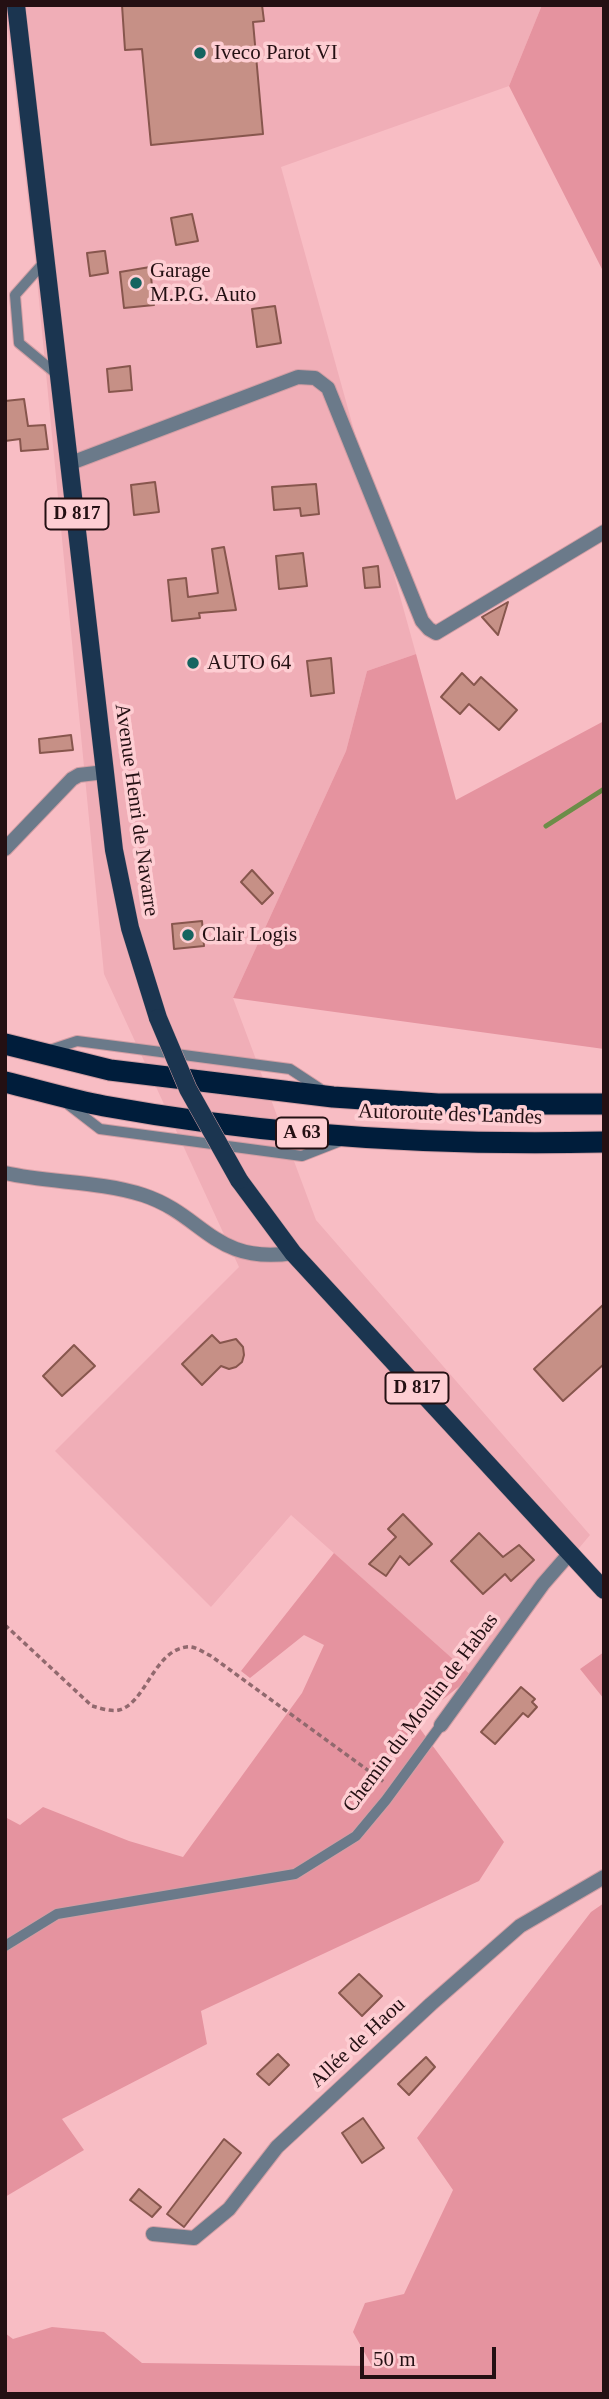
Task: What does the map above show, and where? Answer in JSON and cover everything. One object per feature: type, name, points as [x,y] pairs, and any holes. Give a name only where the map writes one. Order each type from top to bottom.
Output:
[{"type":"highway","name":"Autoroute des Landes","points":[[5,1044],[110,1070],[333,1097],[450,1104],[604,1104]]},
{"type":"highway","name":"Autoroute des Landes","points":[[5,1082],[102,1106],[246,1127],[352,1137],[496,1144],[604,1142]]},
{"type":"main road","name":"Avenue Henri de Navarre","points":[[16,5],[114,850],[130,928],[158,1018],[188,1089],[239,1180],[293,1253],[604,1590]]},
{"type":"street","points":[[71,463],[298,377],[315,378],[328,388],[422,621],[436,633],[604,532]]},
{"type":"street","points":[[5,849],[72,779],[79,775],[105,772]]},
{"type":"street","points":[[5,1172],[145,1195],[239,1251],[274,1256],[293,1253]]},
{"type":"street","name":"Chemin du Moulin de Habas","points":[[441,1725],[543,1584],[570,1553]]},
{"type":"street","name":"Allée de Haou","points":[[153,2234],[194,2238],[229,2209],[277,2147],[440,1995],[520,1926],[604,1877]]},
{"type":"lane","points":[[47,259],[15,295],[19,343],[61,377]]},
{"type":"lane","name":"Chemin du Moulin de Habas","points":[[5,1946],[57,1914],[295,1874],[356,1836],[441,1725]]},
{"type":"path","points":[[5,1625],[92,1706],[107,1710],[118,1711],[130,1704],[170,1654],[187,1646],[196,1648],[394,1789]]},
{"type":"shaded area","points":[[5,5],[542,5],[509,86],[281,167],[416,654],[367,671],[346,751],[233,998],[316,1220],[590,1535],[472,1676],[291,1515],[211,1607],[55,1451],[239,1267],[104,974],[35,259]]},
{"type":"shaded area","points":[[542,5],[604,5],[604,273],[509,86]]},
{"type":"shaded area","points":[[416,654],[456,800],[604,721],[604,1049],[233,998],[346,751],[367,671]]},
{"type":"shaded area","points":[[334,1553],[472,1676],[415,1722],[504,1842],[479,1881],[201,2011],[207,2044],[62,2119],[84,2150],[5,2197],[5,1817],[20,1825],[43,1807],[129,1841],[183,1857],[302,1693],[324,1645],[304,1635],[250,1678],[241,1671]]},
{"type":"shaded area","points":[[604,1652],[604,1699],[580,1669]]},
{"type":"shaded area","points":[[604,1903],[604,2394],[5,2394],[5,2333],[13,2339],[52,2327],[104,2332],[142,2363],[372,2366],[353,2332],[365,2303],[404,2294],[453,2190],[417,2138],[591,1912]]},
{"type":"building","points":[[122,5],[262,5],[264,21],[253,22],[263,134],[151,145],[142,49],[125,50]]},
{"type":"building","points":[[192,214],[198,241],[176,245],[171,218]]},
{"type":"building","points":[[105,251],[108,273],[90,276],[87,253]]},
{"type":"building","name":"Garage M.P.G. Auto","points":[[150,267],[154,305],[124,308],[120,272]]},
{"type":"building","points":[[275,306],[281,343],[257,347],[252,309]]},
{"type":"building","points":[[130,366],[132,390],[109,392],[107,369]]},
{"type":"building","points":[[24,399],[28,426],[45,425],[48,449],[21,451],[20,439],[5,441],[5,401]]},
{"type":"building","points":[[155,482],[159,512],[134,515],[131,485]]},
{"type":"building","points":[[316,484],[319,514],[301,516],[300,508],[274,510],[272,487]]},
{"type":"building","points":[[224,547],[236,610],[199,613],[200,618],[172,621],[168,580],[186,578],[188,597],[218,593],[212,549]]},
{"type":"building","points":[[303,553],[307,586],[279,589],[276,556]]},
{"type":"building","points":[[378,566],[380,587],[365,588],[363,568]]},
{"type":"building","points":[[508,602],[498,635],[482,617]]},
{"type":"building","points":[[331,658],[334,693],[311,696],[307,661]]},
{"type":"building","points":[[462,673],[474,685],[481,677],[517,710],[499,730],[469,704],[460,714],[441,697]]},
{"type":"building","points":[[71,735],[73,750],[40,753],[39,739]]},
{"type":"building","points":[[252,870],[273,893],[262,904],[241,882]]},
{"type":"building","name":"Clair Logis","points":[[202,921],[204,946],[174,949],[172,924]]},
{"type":"building","points":[[604,1304],[604,1364],[563,1401],[534,1369]]},
{"type":"building","points":[[212,1335],[220,1343],[236,1339],[243,1347],[244,1355],[242,1362],[236,1367],[229,1369],[221,1366],[202,1385],[182,1364]]},
{"type":"building","points":[[74,1345],[95,1366],[62,1396],[43,1376]]},
{"type":"building","points":[[403,1514],[432,1544],[409,1565],[400,1556],[386,1576],[369,1564],[396,1537],[388,1529]]},
{"type":"building","points":[[479,1533],[503,1557],[519,1545],[534,1560],[511,1581],[505,1574],[483,1594],[451,1561]]},
{"type":"building","points":[[521,1687],[535,1699],[532,1702],[537,1707],[528,1717],[523,1713],[495,1744],[481,1732]]},
{"type":"building","points":[[359,1974],[382,1996],[362,2016],[339,1993]]},
{"type":"building","points":[[278,2054],[289,2065],[269,2085],[257,2074]]},
{"type":"building","points":[[426,2057],[435,2067],[409,2095],[398,2084]]},
{"type":"building","points":[[363,2118],[384,2148],[362,2163],[342,2133]]},
{"type":"building","points":[[224,2139],[241,2153],[184,2227],[167,2214]]},
{"type":"building","points":[[139,2189],[161,2207],[152,2217],[130,2200]]},
{"type":"waterway","points":[[546,826],[604,789]]},
{"type":"place","name":"Iveco Parot VI","points":[[200,53]]},
{"type":"place","name":"Garage M.P.G. Auto","points":[[136,283]]},
{"type":"place","name":"AUTO 64","points":[[193,663]]},
{"type":"place","name":"Clair Logis","points":[[188,935]]}]
